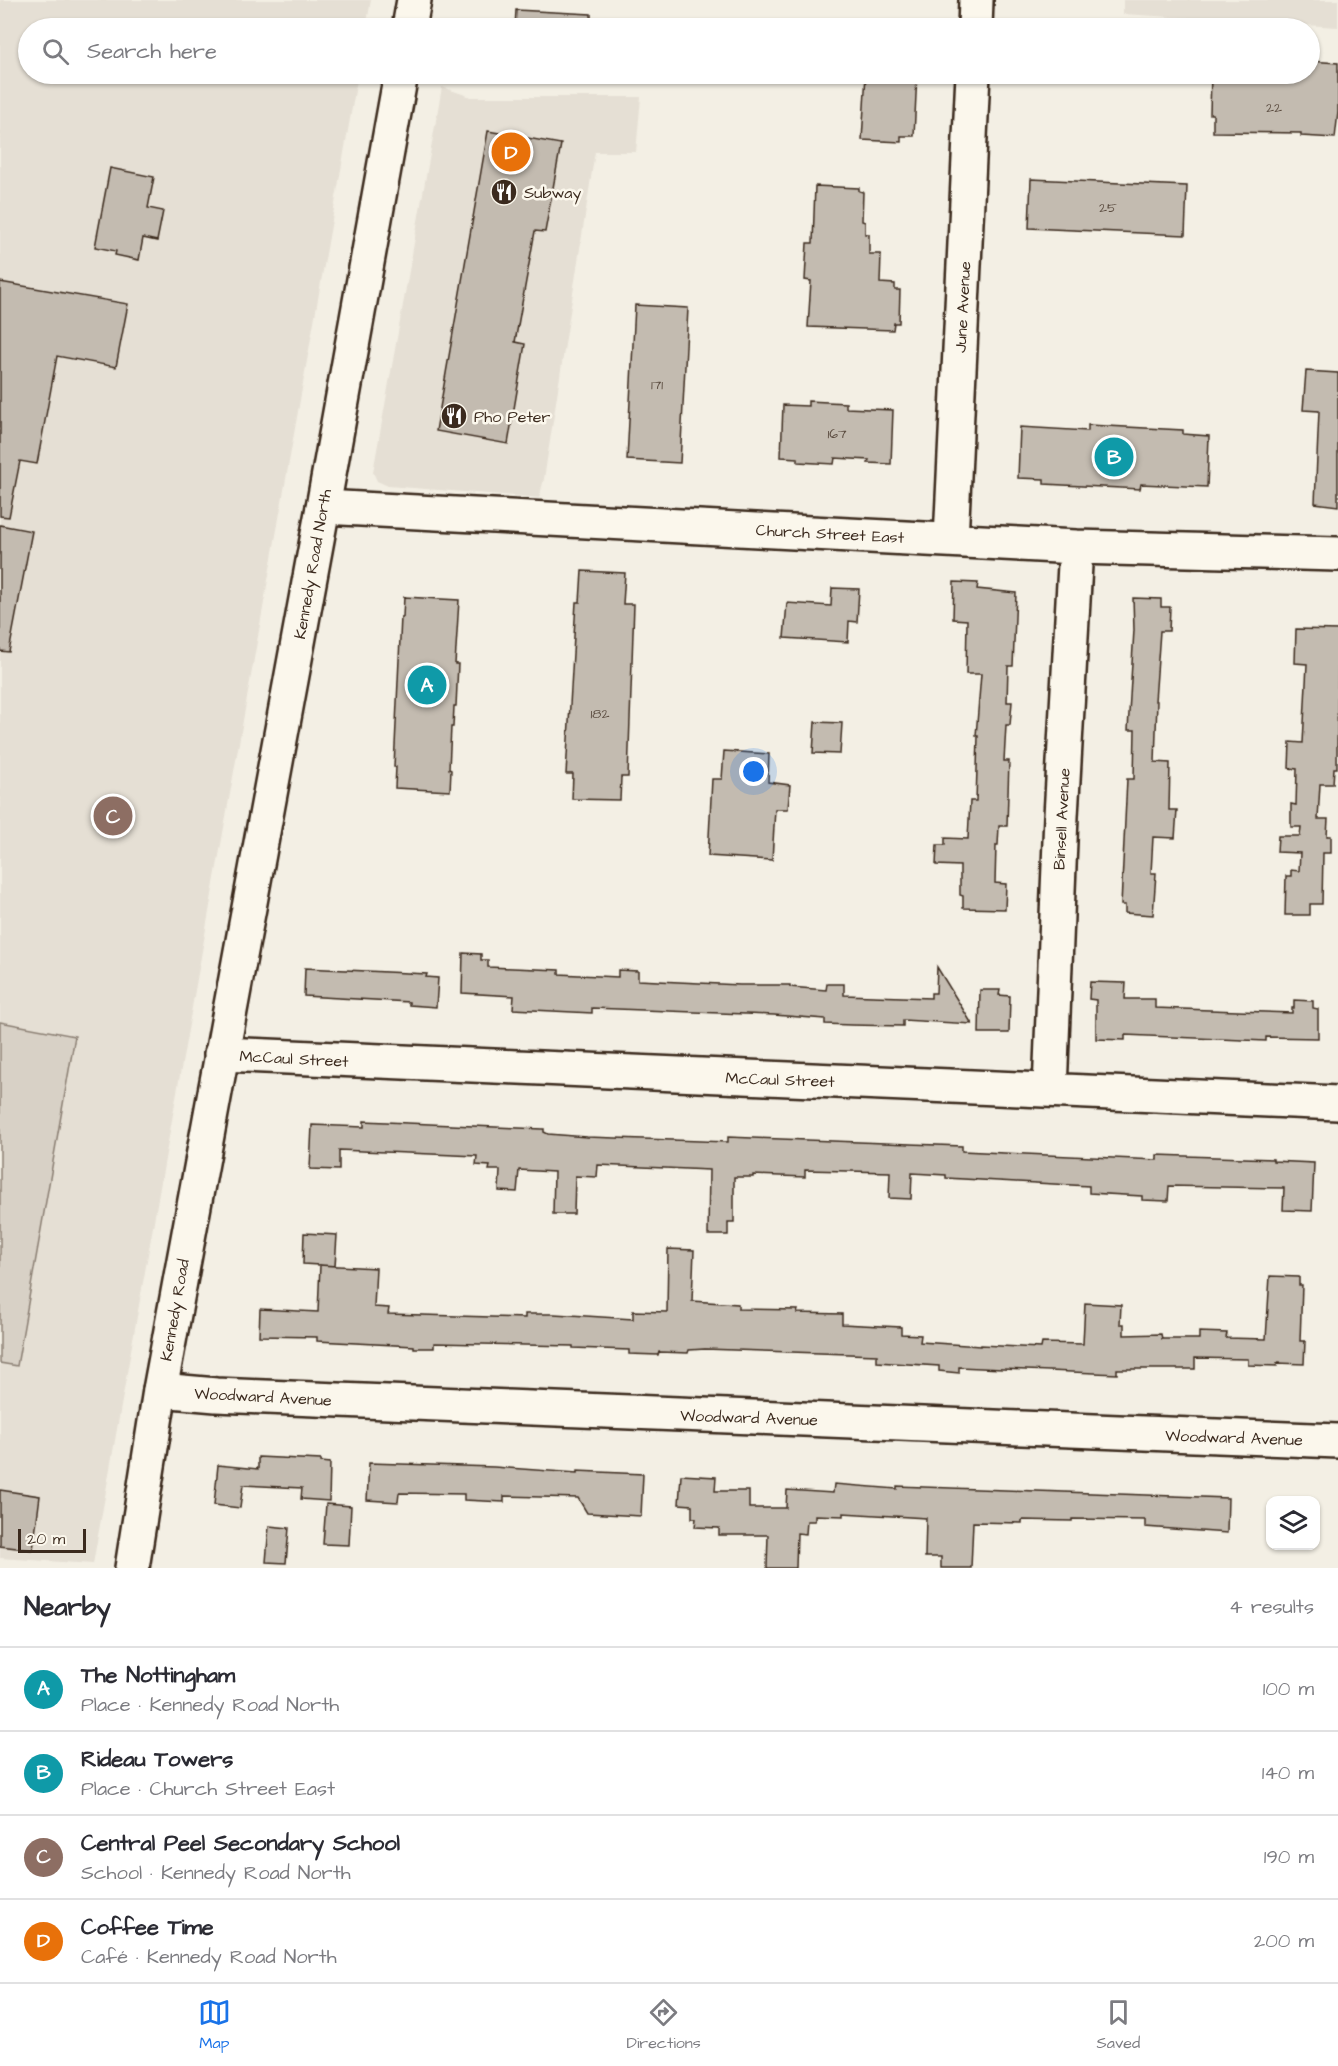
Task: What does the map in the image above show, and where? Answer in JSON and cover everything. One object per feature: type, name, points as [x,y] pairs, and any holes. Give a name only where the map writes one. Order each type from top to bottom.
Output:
[{"type":"street","points":[[410,18],[414,0]]},
{"type":"street","points":[[975,18],[976,0]]},
{"type":"street","name":"Kennedy Road North","points":[[221,1054],[323,507],[398,84]]},
{"type":"street","name":"June Avenue","points":[[951,540],[973,84]]},
{"type":"street","name":"Church Street East","points":[[323,507],[1076,547],[1338,554]]},
{"type":"street","name":"Binsell Avenue","points":[[1050,1090],[1061,816],[1076,547]]},
{"type":"street","name":"McCaul Street","points":[[221,1054],[1338,1104]]},
{"type":"street","name":"Kennedy Road","points":[[132,1568],[160,1390],[221,1054]]},
{"type":"street","name":"Woodward Avenue","points":[[160,1390],[216,1395],[1338,1442]]},
{"type":"shaded area","points":[[0,0],[371,0],[368,18],[18,18],[18,84],[356,84],[93,1564],[0,1558]]},
{"type":"shaded area","points":[[1123,0],[1338,0],[1338,27],[1320,26],[1320,18],[1189,18],[1123,14]]},
{"type":"shaded area","points":[[442,87],[471,97],[641,97],[636,152],[595,152],[544,479],[539,498],[388,486],[377,481],[373,472]]},
{"type":"shaded area","points":[[0,1022],[75,1036],[17,1366],[0,1363]]},
{"type":"building","points":[[516,10],[591,14],[591,18],[516,18]]},
{"type":"building","points":[[1320,62],[1338,63],[1338,112],[1335,138],[1301,136],[1301,133],[1213,132],[1213,114],[1210,114],[1211,84],[1320,84]]},
{"type":"building","points":[[865,84],[917,84],[914,136],[901,136],[901,142],[862,140]]},
{"type":"building","points":[[488,131],[561,144],[545,232],[535,231],[515,342],[525,344],[508,444],[436,431]]},
{"type":"building","points":[[110,168],[154,177],[148,208],[163,211],[157,241],[143,238],[139,260],[115,255],[116,251],[95,247]]},
{"type":"building","points":[[1031,179],[1187,186],[1185,235],[1029,228]]},
{"type":"building","points":[[815,186],[859,188],[859,191],[863,192],[862,221],[865,222],[865,234],[869,234],[869,254],[881,254],[880,283],[895,284],[895,290],[900,290],[899,323],[894,323],[893,330],[808,327],[811,281],[805,280],[807,243],[813,243]]},
{"type":"building","points":[[0,282],[128,304],[116,367],[57,356],[37,464],[20,461],[9,517],[0,516]]},
{"type":"building","points":[[635,305],[688,308],[680,463],[627,460]]},
{"type":"building","points":[[1306,371],[1338,373],[1338,506],[1315,503],[1319,411],[1303,410]]},
{"type":"building","points":[[808,401],[846,403],[846,408],[893,410],[891,464],[835,458],[834,464],[798,462],[798,458],[781,457],[783,405],[808,406]]},
{"type":"building","points":[[1088,425],[1183,430],[1183,434],[1209,436],[1207,487],[1141,484],[1140,489],[1044,484],[1044,479],[1018,478],[1020,427],[1088,431]]},
{"type":"building","points":[[0,525],[32,531],[9,652],[0,651]]},
{"type":"building","points":[[582,571],[625,573],[623,604],[634,604],[628,777],[621,777],[620,800],[572,799],[573,774],[566,774],[576,602],[580,602]]},
{"type":"building","points":[[954,582],[978,583],[977,589],[1016,593],[1013,666],[1008,666],[1007,702],[1012,702],[1010,725],[1006,725],[1004,761],[1009,761],[1007,826],[999,826],[998,845],[996,845],[995,883],[1006,884],[1005,909],[963,908],[963,896],[960,895],[960,866],[936,865],[937,845],[945,845],[945,838],[968,839],[970,801],[976,801],[978,736],[976,736],[981,674],[966,674],[967,620],[953,619]]},
{"type":"building","points":[[832,588],[859,589],[857,622],[849,621],[848,642],[784,638],[787,603],[831,606]]},
{"type":"building","points":[[404,597],[459,600],[455,664],[458,664],[456,706],[454,706],[453,727],[451,727],[449,769],[451,770],[450,791],[395,788],[401,617],[403,617]]},
{"type":"building","points":[[1133,598],[1161,599],[1161,607],[1170,607],[1169,631],[1160,631],[1155,701],[1157,701],[1155,762],[1170,763],[1169,810],[1177,810],[1175,838],[1153,837],[1151,873],[1156,873],[1153,915],[1125,913],[1125,905],[1121,905],[1127,779],[1134,779],[1135,730],[1128,730],[1134,630]]},
{"type":"building","points":[[1296,629],[1338,630],[1337,768],[1334,768],[1333,784],[1320,784],[1318,819],[1328,819],[1327,836],[1331,836],[1331,853],[1323,853],[1322,904],[1310,904],[1310,915],[1285,915],[1286,876],[1291,876],[1291,870],[1299,871],[1300,853],[1277,852],[1278,836],[1300,836],[1301,827],[1291,827],[1291,804],[1296,805],[1297,769],[1289,768],[1290,742],[1303,743],[1307,664],[1295,663]]},
{"type":"building","points":[[815,722],[842,723],[840,754],[813,753]]},
{"type":"building","points":[[724,751],[769,754],[768,782],[790,785],[788,809],[775,809],[772,860],[708,856],[712,779],[722,779]]},
{"type":"building","points":[[463,953],[481,954],[481,960],[488,960],[488,967],[559,970],[559,974],[618,977],[618,970],[638,971],[638,980],[790,985],[790,987],[826,990],[827,984],[844,984],[844,995],[931,998],[931,993],[936,993],[937,967],[972,1024],[903,1020],[903,1026],[851,1025],[825,1024],[825,1019],[774,1015],[592,1008],[592,1013],[513,1009],[514,996],[462,993]]},
{"type":"building","points":[[305,968],[427,974],[426,977],[438,978],[436,1007],[409,1005],[409,1002],[304,996]]},
{"type":"building","points":[[1090,982],[1126,983],[1125,999],[1155,999],[1155,1008],[1292,1013],[1294,1000],[1313,1001],[1313,1008],[1318,1009],[1318,1038],[1266,1037],[1266,1041],[1125,1035],[1125,1040],[1096,1039],[1096,1000],[1089,999]]},
{"type":"building","points":[[980,990],[1000,990],[999,995],[1010,996],[1009,1033],[979,1033]]},
{"type":"building","points":[[364,1121],[544,1129],[544,1132],[548,1134],[587,1137],[728,1142],[728,1137],[962,1146],[962,1151],[1157,1160],[1157,1155],[1273,1159],[1273,1161],[1314,1163],[1312,1211],[1283,1210],[1284,1188],[1169,1186],[1168,1201],[1142,1200],[1142,1196],[1089,1193],[1089,1186],[946,1178],[946,1175],[912,1173],[911,1199],[889,1198],[890,1172],[805,1170],[805,1177],[753,1175],[753,1177],[734,1177],[734,1222],[728,1222],[728,1235],[708,1235],[709,1170],[598,1165],[597,1177],[575,1176],[574,1214],[553,1214],[554,1172],[519,1170],[517,1192],[499,1191],[500,1170],[489,1170],[490,1166],[476,1165],[477,1156],[339,1150],[339,1170],[310,1169],[312,1125],[364,1127]]},
{"type":"building","points":[[304,1233],[337,1235],[335,1266],[303,1264]]},
{"type":"building","points":[[668,1249],[694,1250],[692,1301],[738,1304],[738,1309],[798,1310],[797,1313],[842,1314],[842,1324],[901,1327],[901,1334],[921,1335],[920,1342],[981,1346],[1041,1348],[1042,1343],[1083,1344],[1085,1303],[1121,1305],[1120,1324],[1124,1324],[1124,1335],[1161,1334],[1162,1339],[1199,1339],[1199,1332],[1227,1333],[1226,1338],[1266,1339],[1270,1276],[1299,1277],[1299,1285],[1302,1285],[1300,1341],[1305,1341],[1304,1364],[1248,1365],[1248,1359],[1195,1358],[1195,1369],[1117,1369],[1117,1374],[959,1367],[959,1373],[939,1371],[939,1366],[877,1362],[877,1355],[705,1349],[689,1350],[688,1353],[659,1352],[658,1355],[629,1354],[629,1350],[573,1348],[573,1346],[434,1343],[434,1348],[414,1348],[414,1346],[317,1341],[317,1337],[259,1336],[260,1309],[318,1312],[320,1265],[376,1268],[374,1307],[389,1308],[388,1314],[525,1318],[525,1314],[554,1314],[633,1319],[633,1311],[667,1312]]},
{"type":"building","points":[[258,1457],[321,1460],[321,1462],[330,1463],[329,1501],[301,1499],[302,1488],[243,1485],[240,1508],[214,1505],[218,1465],[258,1469]]},
{"type":"building","points":[[369,1463],[643,1474],[641,1516],[587,1513],[578,1498],[504,1496],[504,1502],[464,1500],[464,1494],[399,1493],[398,1502],[367,1500]]},
{"type":"building","points":[[681,1475],[716,1477],[715,1491],[749,1491],[749,1508],[786,1508],[787,1490],[833,1493],[834,1484],[897,1489],[897,1486],[1228,1498],[1227,1533],[1145,1527],[1145,1520],[1072,1519],[1072,1521],[1022,1520],[1022,1523],[973,1522],[971,1568],[941,1568],[941,1557],[925,1557],[926,1518],[843,1513],[843,1516],[815,1515],[815,1521],[807,1521],[806,1534],[797,1533],[796,1568],[767,1568],[768,1535],[719,1535],[719,1528],[695,1527],[696,1518],[692,1518],[692,1505],[679,1504]]},
{"type":"building","points":[[0,1490],[40,1496],[33,1550],[0,1546]]},
{"type":"building","points":[[326,1504],[351,1506],[349,1545],[323,1544]]},
{"type":"building","points":[[269,1526],[289,1528],[286,1563],[266,1562]]},
{"type":"place","name":"Coffee Time","points":[[511,152]]},
{"type":"place","name":"Subway","points":[[504,192]]},
{"type":"place","name":"Pho Peter","points":[[454,416]]},
{"type":"place","name":"Rideau Towers","points":[[1114,457]]},
{"type":"place","name":"The Nottingham","points":[[427,685]]},
{"type":"place","name":"Central Peel Secondary School","points":[[113,816]]}]
